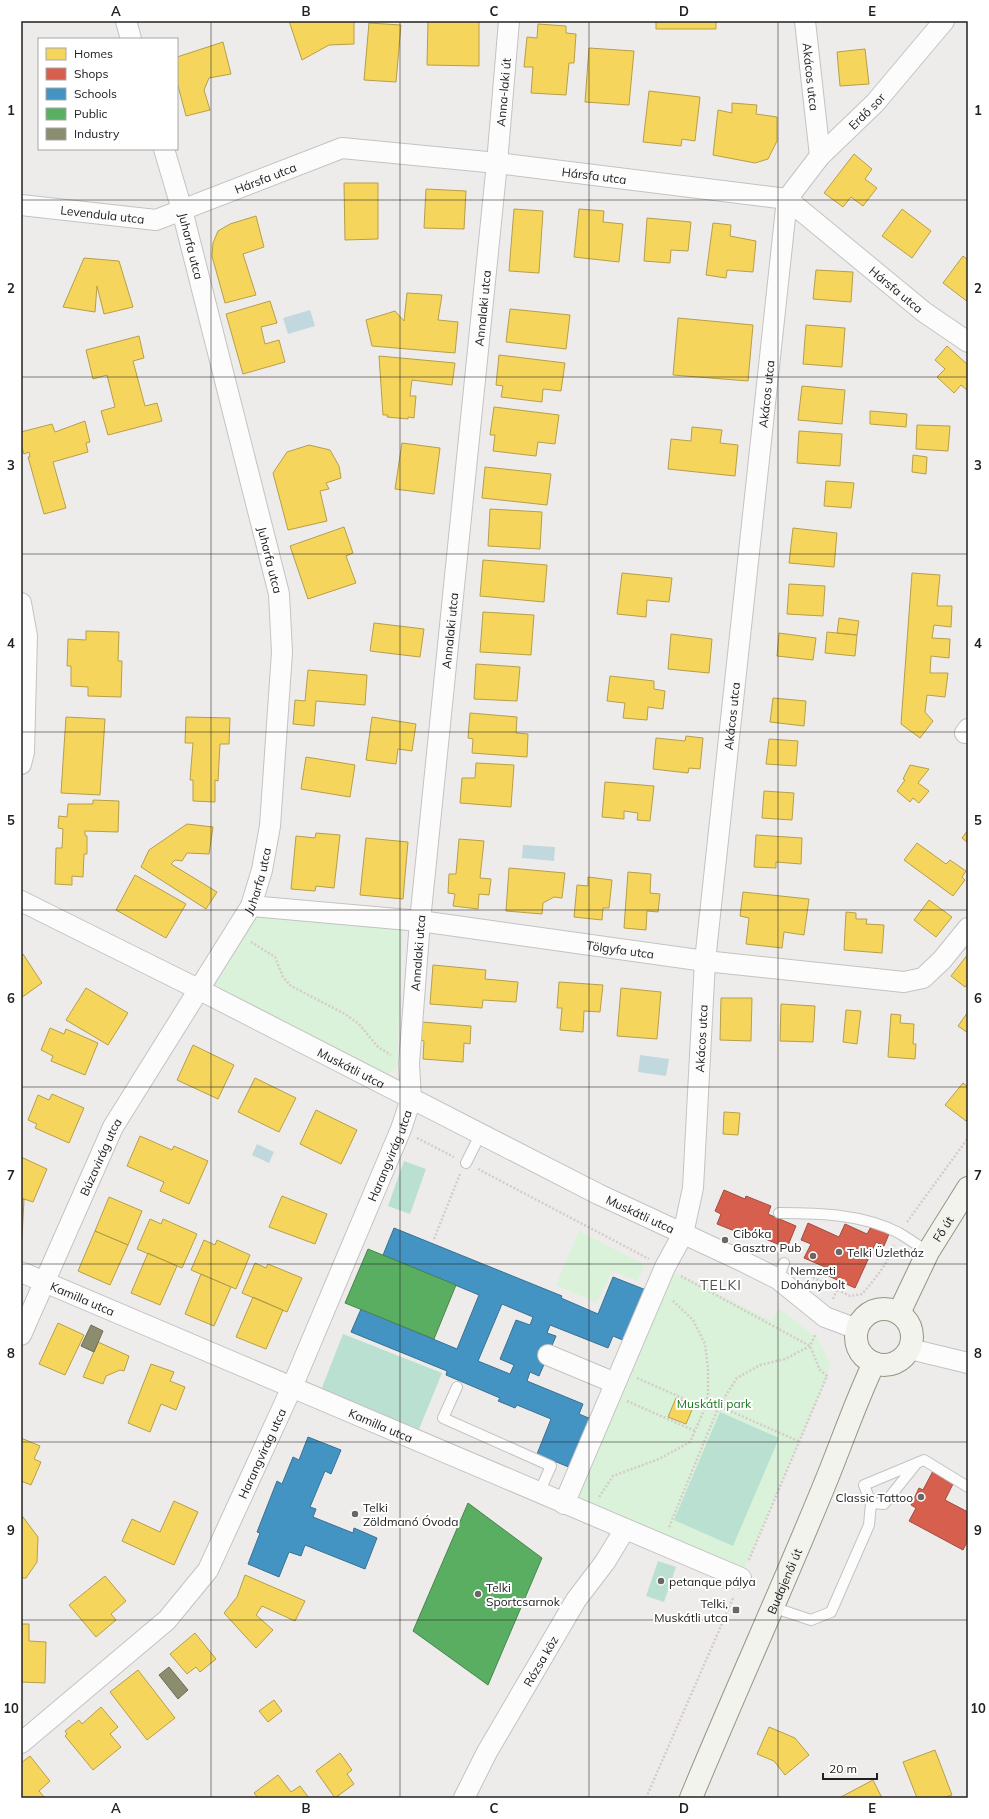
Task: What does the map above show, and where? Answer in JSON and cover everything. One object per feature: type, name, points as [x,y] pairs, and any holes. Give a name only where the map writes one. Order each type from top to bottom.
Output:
[{"type":"main road","name":"Fő út","points":[[898,1313],[928,1252],[968,1188]]},
{"type":"main road","points":[[887,1310],[898,1313],[909,1325],[912,1332],[910,1349],[905,1356],[894,1363],[882,1365],[874,1363],[861,1353],[856,1337],[861,1321],[874,1311],[887,1310]]},
{"type":"main road","name":"Budajenői út","points":[[691,1798],[824,1486],[858,1397],[874,1363]]},
{"type":"street","points":[[126,21],[131,38]]},
{"type":"street","name":"Anna-laki út","points":[[497,163],[509,21]]},
{"type":"street","name":"Akácos utca","points":[[805,21],[820,156]]},
{"type":"street","name":"Erdő sor","points":[[787,199],[820,156],[875,104],[944,21]]},
{"type":"street","name":"Hársfa utca","points":[[182,210],[342,148],[497,163],[787,199],[924,312],[968,342]]},
{"type":"street","name":"Juharfa utca","points":[[164,150],[182,210],[279,594],[282,652],[270,826],[262,870],[251,906],[198,989]]},
{"type":"street","name":"Annalaki utca","points":[[411,1099],[409,1064],[420,921],[497,163]]},
{"type":"street","name":"Akácos utca","points":[[682,1234],[693,1188],[705,961],[787,199]]},
{"type":"street","name":"Levendula utca","points":[[21,205],[156,220],[182,210]]},
{"type":"street","points":[[21,603],[27,636],[24,752],[21,764]]},
{"type":"street","name":"Muskátli utca","points":[[21,901],[198,989],[598,1194],[682,1234],[781,1271],[824,1317],[858,1329]]},
{"type":"street","name":"Tölgyfa utca","points":[[251,906],[420,921],[705,961],[904,982],[923,978],[942,960],[968,928]]},
{"type":"street","name":"Búzavirág utca","points":[[21,1335],[114,1127],[198,989]]},
{"type":"street","name":"Harangvirág utca","points":[[21,1743],[168,1620],[208,1570],[292,1387],[401,1129],[411,1099]]},
{"type":"street","name":"Muskátli utca","points":[[564,1504],[665,1267],[682,1234]]},
{"type":"street","name":"Kamilla utca","points":[[21,1272],[741,1578]]},
{"type":"street","points":[[910,1349],[968,1363]]},
{"type":"street","points":[[548,1355],[615,1382]]},
{"type":"street","name":"Rózsa köz","points":[[464,1798],[487,1752],[576,1600],[605,1562],[625,1528]]},
{"type":"lane","points":[[466,1163],[480,1134]]},
{"type":"lane","points":[[779,1213],[824,1213],[870,1222],[899,1233],[928,1252]]},
{"type":"lane","points":[[457,1387],[443,1418],[551,1466],[539,1493]]},
{"type":"lane","points":[[772,1607],[811,1620],[831,1612],[869,1525],[871,1503],[864,1485],[924,1460],[968,1486]]},
{"type":"lane","points":[[871,1503],[884,1504],[916,1464]]},
{"type":"path","points":[[235,933],[275,957],[284,977],[291,986],[345,1014],[359,1024],[378,1047],[409,1064]]},
{"type":"path","points":[[401,1129],[665,1267],[810,1346],[820,1370],[827,1376],[646,1798]]},
{"type":"path","points":[[837,1290],[850,1296],[862,1294],[890,1258],[899,1233],[968,1138]]},
{"type":"path","points":[[434,1239],[461,1171],[466,1163]]},
{"type":"path","points":[[589,1514],[613,1476],[659,1459],[690,1442],[705,1408],[708,1394],[708,1370],[705,1344],[693,1320],[673,1300],[656,1291]]},
{"type":"path","points":[[662,1544],[718,1406],[737,1378],[760,1365],[784,1359],[810,1346]]},
{"type":"path","points":[[615,1382],[705,1408],[718,1406],[798,1441]]},
{"type":"path","points":[[615,1382],[695,1432]]},
{"type":"green space","points":[[257,915],[403,927],[397,1067],[383,1078],[211,987]]},
{"type":"green space","points":[[404,1161],[426,1169],[410,1214],[388,1206]]},
{"type":"green space","points":[[579,1231],[645,1265],[637,1281],[612,1270],[597,1303],[556,1285]]},
{"type":"green space","name":"Muskátli park","points":[[670,1270],[772,1321],[779,1308],[817,1338],[830,1362],[827,1376],[744,1569],[573,1498]]},
{"type":"green space","points":[[343,1334],[442,1373],[419,1429],[321,1390]]},
{"type":"green space","points":[[720,1412],[779,1438],[733,1546],[674,1520]]},
{"type":"green space","name":"petanque pálya","points":[[658,1561],[676,1567],[664,1602],[646,1596]]},
{"type":"water","points":[[310,310],[315,326],[288,334],[283,318]]},
{"type":"water","points":[[523,845],[555,847],[554,861],[522,858]]},
{"type":"water","points":[[640,1055],[669,1059],[666,1076],[638,1072]]},
{"type":"water","points":[[257,1144],[274,1152],[269,1163],[252,1155]]},
{"type":"building: Homes","points":[[289,21],[354,21],[354,44],[329,45],[302,60]]},
{"type":"building: Homes","points":[[428,21],[479,21],[479,66],[427,65]]},
{"type":"building: Homes","points":[[656,21],[716,21],[716,29],[656,29]]},
{"type":"building: Homes","points":[[369,23],[401,25],[396,82],[364,80]]},
{"type":"building: Homes","points":[[538,24],[566,26],[566,33],[576,34],[574,63],[569,63],[566,95],[531,93],[533,67],[524,67],[527,37],[537,38]]},
{"type":"building: Homes","points":[[223,42],[231,74],[209,78],[204,90],[210,110],[186,116],[178,86],[178,57]]},
{"type":"building: Homes","points":[[589,48],[634,51],[629,105],[585,102]]},
{"type":"building: Homes","points":[[865,49],[869,84],[840,86],[837,52]]},
{"type":"building: Homes","points":[[649,91],[700,97],[695,141],[682,139],[681,146],[643,142]]},
{"type":"building: Homes","points":[[732,103],[757,105],[756,114],[777,117],[777,141],[768,159],[755,163],[713,155],[718,110],[732,113]]},
{"type":"building: Homes","points":[[854,154],[872,169],[865,179],[877,188],[863,206],[851,197],[843,207],[824,193]]},
{"type":"building: Homes","points":[[344,183],[378,183],[378,239],[345,240]]},
{"type":"building: Homes","points":[[426,189],[466,191],[464,229],[424,228]]},
{"type":"building: Homes","points":[[514,209],[543,211],[539,273],[509,271]]},
{"type":"building: Homes","points":[[579,209],[604,211],[603,222],[623,224],[619,262],[574,257]]},
{"type":"building: Homes","points":[[902,209],[931,231],[912,258],[882,236]]},
{"type":"building: Homes","points":[[256,216],[264,247],[243,254],[256,295],[225,303],[212,256],[213,243],[218,231],[230,224]]},
{"type":"building: Homes","points":[[647,218],[691,222],[688,251],[671,250],[670,263],[644,261]]},
{"type":"building: Homes","points":[[713,223],[731,225],[730,236],[756,241],[753,272],[727,270],[726,278],[706,275]]},
{"type":"building: Homes","points":[[963,256],[968,260],[968,302],[943,283]]},
{"type":"building: Homes","points":[[84,258],[119,261],[133,307],[104,314],[97,286],[95,312],[63,307]]},
{"type":"building: Homes","points":[[816,270],[853,272],[851,302],[813,299]]},
{"type":"building: Homes","points":[[407,293],[442,295],[438,320],[458,322],[455,353],[372,346],[366,320],[395,311],[404,321]]},
{"type":"building: Homes","points":[[270,301],[277,323],[261,327],[265,344],[279,340],[285,362],[243,374],[226,314]]},
{"type":"building: Homes","points":[[510,309],[570,315],[566,349],[506,342]]},
{"type":"building: Homes","points":[[678,318],[753,325],[748,381],[673,375]]},
{"type":"building: Homes","points":[[806,325],[845,328],[842,367],[803,364]]},
{"type":"building: Homes","points":[[139,336],[144,358],[133,361],[145,406],[157,403],[162,421],[108,435],[101,411],[115,407],[107,375],[93,379],[86,350]]},
{"type":"building: Homes","points":[[947,346],[968,365],[968,391],[961,385],[954,393],[937,377],[945,369],[935,360]]},
{"type":"building: Homes","points":[[499,355],[565,363],[561,391],[543,389],[542,402],[501,397],[503,386],[496,385]]},
{"type":"building: Homes","points":[[379,356],[455,363],[452,385],[412,380],[410,396],[416,396],[414,418],[408,417],[408,419],[387,417],[388,415],[383,415]]},
{"type":"building: Homes","points":[[802,386],[845,390],[842,424],[798,420]]},
{"type":"building: Homes","points":[[494,407],[559,415],[555,444],[538,442],[536,456],[493,451],[495,435],[490,435]]},
{"type":"building: Homes","points":[[870,411],[907,414],[906,427],[870,424]]},
{"type":"building: Homes","points":[[85,421],[90,442],[86,443],[88,452],[53,462],[66,508],[44,514],[28,457],[30,457],[29,452],[24,454],[21,445],[21,432],[52,424],[55,432]]},
{"type":"building: Homes","points":[[917,425],[950,426],[948,451],[916,449]]},
{"type":"building: Homes","points":[[692,427],[722,430],[720,443],[738,445],[735,476],[668,469],[671,439],[691,441]]},
{"type":"building: Homes","points":[[799,431],[842,434],[840,466],[797,463]]},
{"type":"building: Homes","points":[[402,443],[440,448],[434,494],[395,489]]},
{"type":"building: Homes","points":[[309,445],[330,450],[339,466],[341,478],[326,483],[329,489],[320,491],[327,521],[288,530],[273,473],[287,452]]},
{"type":"building: Homes","points":[[913,455],[927,457],[926,474],[912,472]]},
{"type":"building: Homes","points":[[485,467],[551,474],[547,505],[482,498]]},
{"type":"building: Homes","points":[[826,481],[854,483],[851,508],[824,506]]},
{"type":"building: Homes","points":[[490,509],[542,512],[540,549],[488,546]]},
{"type":"building: Homes","points":[[344,527],[353,553],[346,556],[356,583],[308,599],[290,546]]},
{"type":"building: Homes","points":[[793,528],[837,533],[834,567],[789,563]]},
{"type":"building: Homes","points":[[483,560],[547,565],[544,602],[480,596]]},
{"type":"building: Homes","points":[[622,573],[672,578],[669,602],[647,600],[646,617],[617,614]]},
{"type":"building: Homes","points":[[912,573],[940,575],[937,606],[952,606],[951,627],[934,625],[932,638],[950,639],[949,658],[931,656],[930,673],[948,673],[945,697],[927,695],[925,712],[933,721],[920,738],[901,724]]},
{"type":"building: Homes","points":[[789,584],[825,586],[823,616],[787,614]]},
{"type":"building: Homes","points":[[483,612],[534,615],[531,655],[480,652]]},
{"type":"building: Homes","points":[[839,618],[859,621],[857,635],[837,633]]},
{"type":"building: Homes","points":[[374,623],[424,629],[420,657],[370,651]]},
{"type":"building: Homes","points":[[86,631],[119,632],[118,661],[122,661],[121,697],[88,696],[88,687],[71,686],[71,666],[67,666],[68,639],[86,640]]},
{"type":"building: Homes","points":[[827,632],[857,635],[855,656],[825,653]]},
{"type":"building: Homes","points":[[779,633],[816,638],[813,660],[777,656]]},
{"type":"building: Homes","points":[[671,634],[712,639],[709,673],[668,669]]},
{"type":"building: Homes","points":[[476,664],[520,667],[517,701],[474,699]]},
{"type":"building: Homes","points":[[308,670],[367,675],[365,705],[316,701],[314,726],[293,724],[295,700],[305,701]]},
{"type":"building: Homes","points":[[610,676],[654,681],[654,689],[665,691],[663,709],[648,707],[647,720],[623,718],[625,703],[607,701]]},
{"type":"building: Homes","points":[[773,698],[806,701],[804,726],[770,722]]},
{"type":"building: Homes","points":[[470,713],[517,717],[516,733],[528,734],[527,757],[472,753],[473,739],[468,738]]},
{"type":"building: Homes","points":[[66,717],[105,719],[100,795],[61,793]]},
{"type":"building: Homes","points":[[186,717],[230,718],[229,744],[220,744],[218,781],[215,780],[215,802],[193,801],[193,780],[190,780],[193,743],[185,743]]},
{"type":"building: Homes","points":[[372,717],[416,724],[412,751],[398,749],[396,764],[366,760]]},
{"type":"building: Homes","points":[[686,736],[703,738],[700,769],[689,768],[688,773],[653,769],[656,738],[685,741]]},
{"type":"building: Homes","points":[[769,739],[798,741],[796,766],[766,764]]},
{"type":"building: Homes","points":[[306,757],[355,765],[350,797],[301,789]]},
{"type":"building: Homes","points":[[476,763],[514,765],[511,807],[460,803],[462,778],[475,778]]},
{"type":"building: Homes","points":[[910,765],[929,769],[918,783],[929,791],[919,803],[913,798],[910,802],[897,791],[905,780],[903,779]]},
{"type":"building: Homes","points":[[605,782],[654,786],[650,821],[637,820],[638,813],[624,811],[624,819],[602,817]]},
{"type":"building: Homes","points":[[764,791],[794,793],[792,820],[762,818]]},
{"type":"building: Homes","points":[[93,800],[119,801],[118,832],[85,831],[85,835],[87,836],[87,854],[84,854],[83,877],[72,876],[72,885],[55,884],[56,848],[62,848],[63,829],[58,828],[59,816],[67,817],[68,804],[93,804]]},
{"type":"building: Homes","points":[[187,824],[213,827],[209,854],[187,853],[182,861],[175,860],[171,864],[217,892],[206,909],[141,867],[149,850]]},
{"type":"building: Homes","points":[[968,830],[968,843],[962,838]]},
{"type":"building: Homes","points":[[316,833],[340,835],[334,888],[316,886],[315,891],[291,889],[296,836],[315,838]]},
{"type":"building: Homes","points":[[756,835],[802,838],[801,864],[776,862],[776,868],[754,867]]},
{"type":"building: Homes","points":[[366,838],[408,842],[403,899],[360,895]]},
{"type":"building: Homes","points":[[459,839],[484,841],[480,878],[491,879],[489,895],[479,894],[478,909],[453,906],[455,894],[448,893],[449,874],[456,874]]},
{"type":"building: Homes","points":[[917,843],[946,864],[950,860],[966,871],[962,877],[965,880],[953,896],[904,860]]},
{"type":"building: Homes","points":[[509,868],[565,873],[562,898],[554,897],[543,903],[542,914],[506,911]]},
{"type":"building: Homes","points":[[628,872],[651,874],[650,893],[660,894],[658,912],[647,911],[646,930],[624,928]]},
{"type":"building: Homes","points":[[135,875],[186,904],[166,938],[116,910]]},
{"type":"building: Homes","points":[[588,877],[612,880],[609,908],[603,908],[602,920],[574,917],[577,885],[588,886]]},
{"type":"building: Homes","points":[[743,892],[809,899],[804,935],[784,932],[782,948],[746,944],[749,918],[740,916]]},
{"type":"building: Homes","points":[[929,900],[952,917],[936,937],[914,920]]},
{"type":"building: Homes","points":[[846,912],[856,913],[856,919],[867,919],[866,924],[884,925],[882,953],[844,950]]},
{"type":"building: Homes","points":[[23,954],[42,983],[21,998],[21,956]]},
{"type":"building: Homes","points":[[968,954],[968,983],[965,987],[951,976]]},
{"type":"building: Homes","points":[[433,965],[486,970],[485,979],[518,982],[516,1002],[483,1000],[482,1008],[430,1004]]},
{"type":"building: Homes","points":[[559,982],[603,985],[600,1012],[584,1011],[583,1032],[560,1030],[562,1008],[557,1008]]},
{"type":"building: Homes","points":[[86,988],[128,1013],[108,1045],[66,1020]]},
{"type":"building: Homes","points":[[621,988],[661,992],[657,1039],[617,1036]]},
{"type":"building: Homes","points":[[721,998],[752,998],[751,1041],[720,1040]]},
{"type":"building: Homes","points":[[781,1004],[815,1006],[813,1042],[780,1041]]},
{"type":"building: Homes","points":[[846,1010],[861,1011],[857,1044],[843,1042]]},
{"type":"building: Homes","points":[[968,1012],[968,1033],[958,1026]]},
{"type":"building: Homes","points":[[891,1014],[901,1015],[900,1023],[914,1024],[913,1044],[916,1044],[915,1059],[888,1057]]},
{"type":"building: Homes","points":[[422,1022],[471,1026],[470,1044],[464,1043],[463,1062],[423,1059],[424,1041],[421,1040]]},
{"type":"building: Homes","points":[[50,1028],[64,1034],[66,1029],[98,1043],[85,1075],[51,1061],[53,1056],[41,1050]]},
{"type":"building: Homes","points":[[193,1045],[234,1065],[218,1099],[177,1080]]},
{"type":"building: Homes","points":[[255,1078],[296,1098],[279,1132],[238,1112]]},
{"type":"building: Homes","points":[[963,1083],[968,1087],[968,1119],[966,1121],[945,1105]]},
{"type":"building: Homes","points":[[52,1094],[84,1108],[69,1143],[35,1128],[37,1124],[28,1120],[38,1095],[49,1100]]},
{"type":"building: Homes","points":[[316,1110],[357,1130],[341,1164],[300,1144]]},
{"type":"building: Homes","points":[[724,1112],[740,1113],[738,1135],[723,1134]]},
{"type":"building: Homes","points":[[140,1136],[172,1150],[174,1146],[208,1161],[189,1204],[160,1191],[164,1182],[127,1166]]},
{"type":"building: Homes","points":[[21,1157],[47,1169],[33,1202],[21,1198]]},
{"type":"building: Homes","points":[[282,1196],[327,1214],[315,1244],[269,1227]]},
{"type":"building: Homes","points":[[109,1197],[142,1211],[128,1245],[95,1231]]},
{"type":"building: Homes","points":[[21,1199],[24,1199],[22,1238],[21,1238]]},
{"type":"building: Homes","points":[[150,1219],[161,1224],[163,1219],[197,1234],[182,1268],[137,1249]]},
{"type":"building: Homes","points":[[95,1231],[128,1245],[110,1285],[78,1271]]},
{"type":"building: Homes","points":[[204,1240],[215,1245],[217,1240],[250,1255],[236,1289],[191,1270]]},
{"type":"building: Homes","points":[[148,1253],[177,1266],[160,1305],[131,1293]]},
{"type":"building: Homes","points":[[255,1263],[266,1268],[268,1264],[302,1278],[287,1312],[242,1293]]},
{"type":"building: Homes","points":[[201,1274],[231,1287],[214,1326],[185,1314]]},
{"type":"building: Homes","points":[[253,1297],[283,1310],[266,1349],[236,1337]]},
{"type":"building: Homes","points":[[58,1323],[84,1335],[65,1375],[39,1364]]},
{"type":"building: Homes","points":[[98,1342],[129,1356],[124,1371],[120,1370],[106,1376],[103,1384],[83,1377]]},
{"type":"building: Homes","points":[[151,1364],[174,1372],[170,1381],[185,1387],[176,1410],[161,1404],[150,1432],[128,1423]]},
{"type":"building: Homes","points":[[676,1398],[694,1405],[686,1424],[668,1417]]},
{"type":"building: Homes","points":[[21,1438],[40,1446],[34,1459],[41,1462],[31,1485],[21,1481]]},
{"type":"building: Homes","points":[[174,1501],[198,1512],[174,1565],[122,1541],[132,1519],[160,1532]]},
{"type":"building: Homes","points":[[21,1517],[23,1517],[38,1537],[37,1562],[26,1578],[21,1578]]},
{"type":"building: Homes","points":[[245,1575],[305,1601],[295,1621],[262,1606],[256,1615],[273,1630],[256,1648],[224,1613],[237,1597]]},
{"type":"building: Homes","points":[[105,1576],[126,1601],[111,1614],[116,1620],[96,1637],[69,1605]]},
{"type":"building: Homes","points":[[21,1624],[29,1624],[29,1641],[46,1642],[45,1683],[21,1682]]},
{"type":"building: Homes","points":[[195,1633],[216,1659],[200,1672],[196,1667],[187,1674],[170,1654]]},
{"type":"building: Homes","points":[[138,1670],[175,1718],[147,1740],[110,1692]]},
{"type":"building: Homes","points":[[274,1700],[282,1711],[268,1722],[259,1711]]},
{"type":"building: Homes","points":[[101,1707],[118,1727],[110,1734],[121,1747],[93,1770],[65,1736],[67,1734],[65,1731],[79,1720],[82,1724]]},
{"type":"building: Homes","points":[[769,1727],[795,1738],[809,1755],[785,1775],[774,1761],[757,1754]]},
{"type":"building: Homes","points":[[935,1750],[952,1795],[942,1798],[917,1798],[903,1762]]},
{"type":"building: Homes","points":[[340,1753],[352,1770],[347,1774],[354,1784],[335,1798],[316,1771]]},
{"type":"building: Homes","points":[[30,1756],[50,1781],[39,1791],[45,1798],[21,1798],[21,1763]]},
{"type":"building: Homes","points":[[278,1775],[291,1792],[300,1786],[309,1798],[258,1798],[254,1793]]},
{"type":"building: Homes","points":[[873,1780],[882,1798],[839,1798]]},
{"type":"building: Shops","points":[[724,1190],[745,1199],[746,1196],[771,1206],[768,1214],[796,1226],[787,1248],[744,1230],[742,1234],[717,1224],[721,1214],[715,1211]]},
{"type":"building: Shops","name":"Telki Üzletház","points":[[808,1223],[839,1237],[845,1224],[867,1234],[872,1225],[889,1234],[884,1246],[876,1242],[855,1288],[822,1273],[825,1267],[804,1258],[811,1244],[801,1240]]},
{"type":"building: Shops","points":[[933,1471],[954,1482],[945,1500],[968,1512],[968,1540],[963,1550],[909,1521],[916,1508],[911,1505],[919,1488],[923,1490]]},
{"type":"building: Schools","points":[[394,1228],[562,1296],[561,1298],[598,1314],[613,1277],[646,1290],[625,1341],[613,1336],[608,1348],[550,1325],[547,1333],[556,1336],[548,1355],[539,1376],[530,1372],[527,1381],[583,1404],[579,1414],[591,1419],[571,1468],[537,1454],[551,1419],[517,1405],[515,1408],[498,1401],[500,1398],[446,1375],[447,1371],[351,1332],[361,1309],[457,1349],[479,1295],[383,1255]],"holes":[[[502,1304],[533,1317],[530,1325],[516,1320],[500,1359],[514,1365],[510,1374],[478,1361]]]},
{"type":"building: Schools","points":[[308,1437],[341,1450],[331,1474],[325,1471],[310,1507],[316,1509],[313,1517],[353,1533],[354,1528],[377,1538],[365,1569],[305,1545],[301,1556],[289,1552],[279,1577],[248,1564],[260,1533],[257,1532],[277,1481],[282,1484],[293,1457],[299,1460]]},
{"type":"building: Public","points":[[368,1249],[456,1285],[434,1339],[345,1303]]},
{"type":"building: Public","name":"Telki Sportcsarnok","points":[[468,1503],[542,1558],[488,1685],[413,1631]]},
{"type":"building: Industry","points":[[91,1325],[103,1331],[94,1352],[81,1346]]},
{"type":"building: Industry","points":[[169,1667],[188,1690],[178,1699],[159,1675]]},
{"type":"place","name":"Cibóka Gasztro Pub","points":[[725,1240]]},
{"type":"place","name":"Telki Üzletház","points":[[839,1252]]},
{"type":"place","name":"Nemzeti Dohánybolt","points":[[813,1256]]},
{"type":"place","name":"Classic Tattoo","points":[[921,1497]]},
{"type":"place","name":"Telki Zöldmanó Óvoda","points":[[355,1514]]},
{"type":"place","name":"petanque pálya","points":[[661,1581]]},
{"type":"place","name":"Telki Sportcsarnok","points":[[478,1594]]},
{"type":"place","name":"Telki, Muskátli utca","points":[[736,1610]]},
{"type":"district","name":"TELKI","points":[[721,1285]]}]
